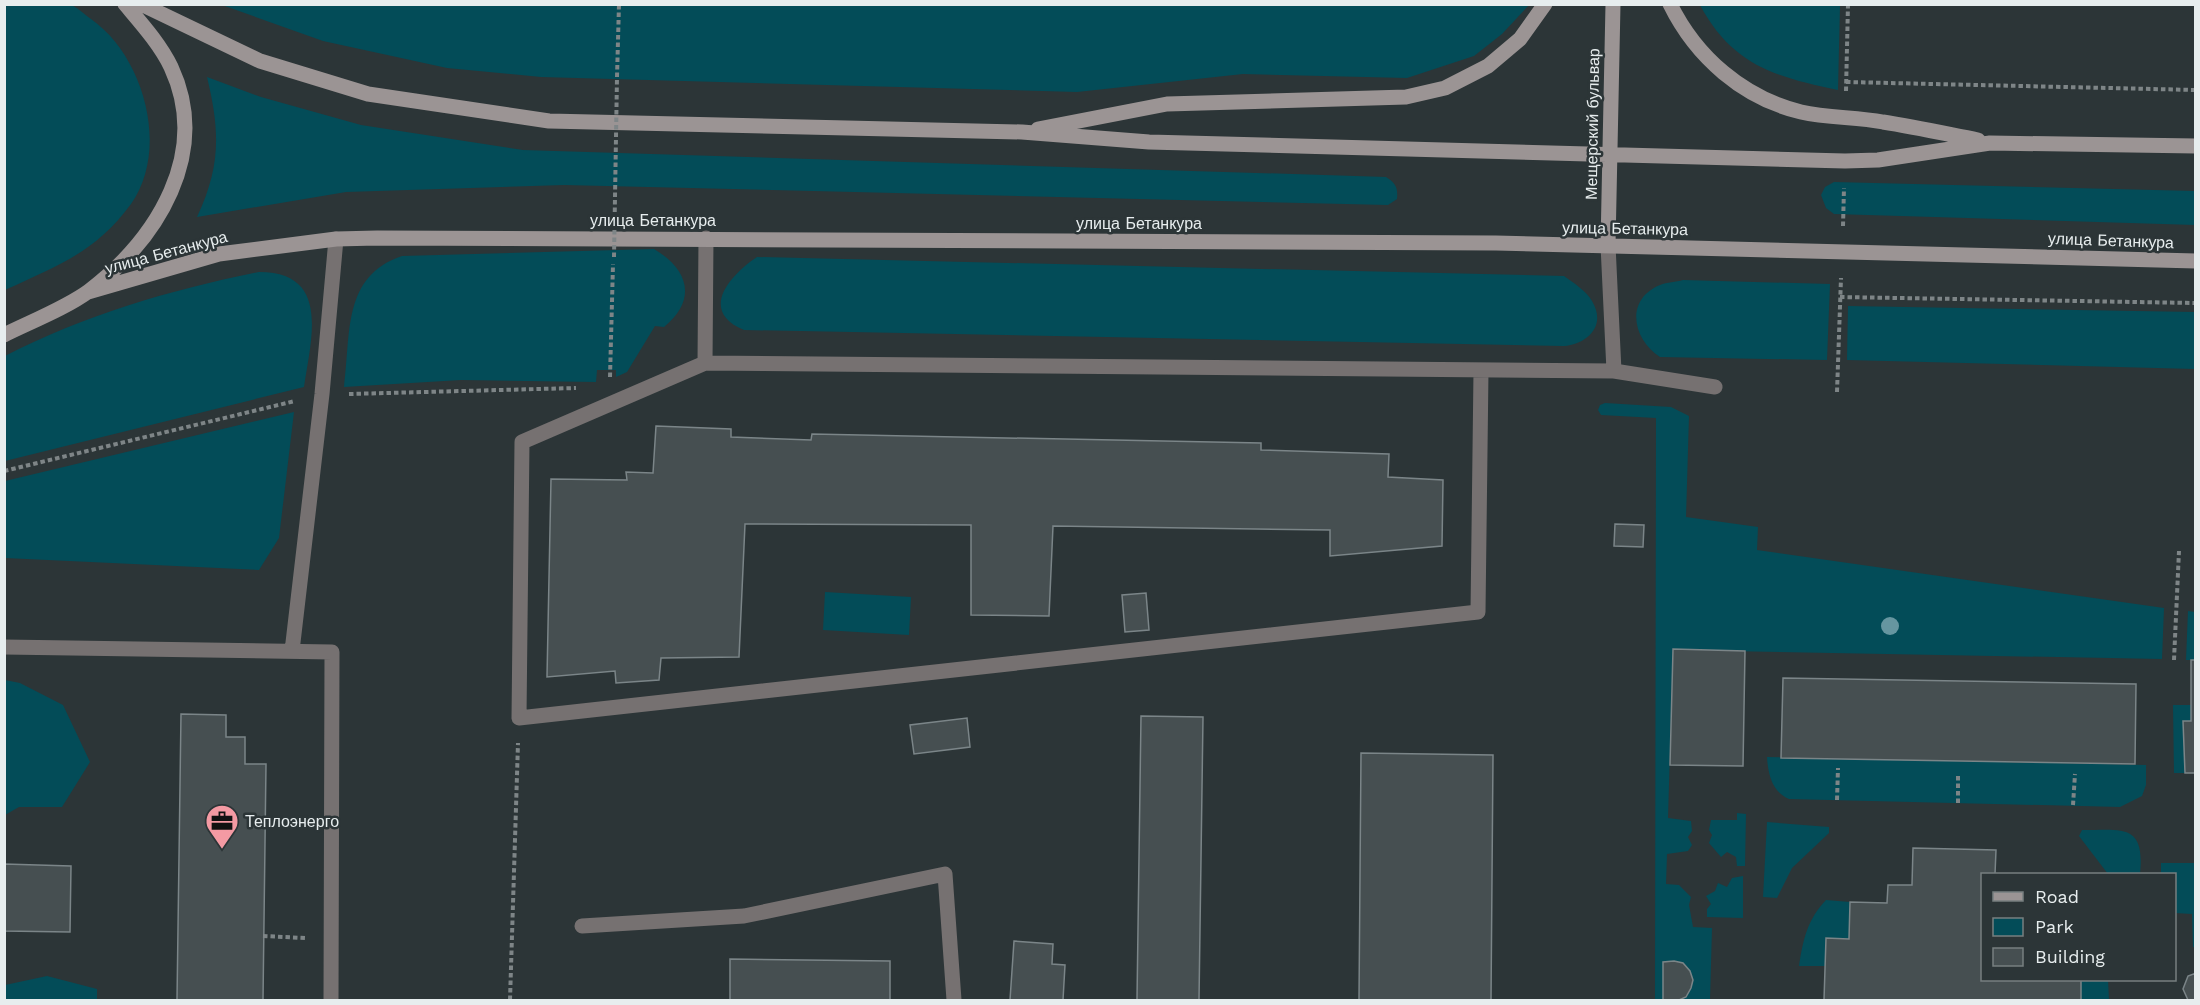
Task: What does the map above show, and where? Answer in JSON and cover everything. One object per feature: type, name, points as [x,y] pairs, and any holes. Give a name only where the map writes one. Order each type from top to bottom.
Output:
[{"type":"main road","points":[[4,335],[88,292],[135,247],[163,209],[178,177],[185,140],[182,103],[170,66],[148,32],[125,4]]},
{"type":"main road","points":[[141,4],[260,61],[368,94],[538,119],[1022,132],[1149,142],[1845,161],[1878,160],[1990,143],[2196,146]]},
{"type":"main road","points":[[1022,132],[1167,104],[1406,97],[1445,88],[1488,66],[1520,39],[1545,4]]},
{"type":"main road","name":"Мещерский бульвар","points":[[1608,245],[1608,156],[1613,4]]},
{"type":"main road","points":[[1670,4],[1700,53],[1728,77],[1763,99],[1800,112],[1846,119],[1881,121],[1990,143]]},
{"type":"main road","name":"улица Бетанкура","points":[[88,292],[219,254],[336,239],[706,238],[1608,245],[2196,261]]},
{"type":"lane","points":[[705,363],[706,238]]},
{"type":"lane","points":[[292,651],[322,394],[336,239]]},
{"type":"lane","points":[[1608,245],[1614,371]]},
{"type":"lane","points":[[1481,371],[1478,612],[519,718],[522,442],[705,363],[1614,371],[1715,387]]},
{"type":"lane","points":[[4,647],[332,652],[331,1000]]},
{"type":"lane","points":[[582,926],[744,916],[945,874],[954,1000]]},
{"type":"path","points":[[610,374],[619,4]]},
{"type":"path","points":[[1846,119],[1848,4]]},
{"type":"path","points":[[1846,82],[2196,90]]},
{"type":"path","points":[[1837,392],[1845,161]]},
{"type":"path","points":[[1840,297],[2196,303]]},
{"type":"path","points":[[2174,660],[2179,551]]},
{"type":"path","points":[[510,1000],[519,718]]},
{"type":"path","points":[[1837,800],[1838,768]]},
{"type":"path","points":[[2073,805],[2075,774]]},
{"type":"path","points":[[1958,776],[1958,803]]},
{"type":"path","points":[[263,936],[331,939]]},
{"type":"green space","points":[[45,2],[69,4],[110,35],[125,56],[137,79],[146,105],[149,131],[149,157],[143,182],[131,204],[118,220],[104,234],[74,256],[5,290],[4,5]]},
{"type":"green space","points":[[222,5],[1529,5],[1502,34],[1474,56],[1407,78],[1243,74],[1077,92],[541,77],[447,68],[323,41]]},
{"type":"green space","points":[[1700,5],[1840,5],[1838,90],[1794,80],[1757,65],[1726,42]]},
{"type":"green space","points":[[207,77],[261,97],[361,125],[523,150],[1386,177],[1396,186],[1397,199],[1388,205],[564,185],[346,192],[197,217],[211,181],[216,148],[214,114]]},
{"type":"green space","points":[[1834,182],[2195,191],[2195,225],[1834,214],[1826,208],[1821,195],[1825,187]]},
{"type":"green space","points":[[654,249],[666,257],[681,275],[685,295],[682,306],[664,327],[655,326],[627,372],[616,377],[616,370],[597,370],[596,382],[461,380],[344,387],[353,309],[359,292],[369,277],[383,265],[402,256]]},
{"type":"green space","points":[[757,257],[1564,276],[1580,287],[1589,297],[1596,310],[1597,318],[1596,326],[1587,337],[1580,342],[1564,346],[744,330],[730,322],[723,313],[721,303],[723,293],[729,283],[737,273]]},
{"type":"green space","points":[[259,272],[282,275],[297,283],[307,296],[312,330],[304,387],[5,461],[5,356],[66,328],[129,305]]},
{"type":"green space","points":[[1683,280],[1830,284],[1827,360],[1660,357],[1651,350],[1639,331],[1636,320],[1637,310],[1641,300],[1649,292],[1663,284]]},
{"type":"green space","points":[[1848,306],[2195,312],[2195,369],[1847,360]]},
{"type":"green space","points":[[1605,403],[1671,407],[1689,416],[1686,517],[1758,527],[1757,550],[2164,608],[2162,659],[1673,650],[1668,818],[1691,821],[1692,831],[1688,837],[1692,845],[1688,851],[1667,854],[1666,884],[1679,885],[1691,897],[1689,905],[1693,927],[1712,928],[1710,1000],[1679,1000],[1686,997],[1693,980],[1683,963],[1663,962],[1663,1000],[1655,1000],[1656,418],[1601,415],[1598,410],[1600,405]]},
{"type":"green space","points":[[294,412],[279,538],[259,570],[5,558],[5,481]]},
{"type":"green space","points":[[825,592],[911,597],[909,635],[823,630]]},
{"type":"green space","points":[[2188,611],[2195,612],[2196,660],[2186,660]]},
{"type":"green space","points":[[5,680],[20,683],[63,705],[90,762],[62,807],[19,807],[5,815]]},
{"type":"green space","points":[[2173,705],[2191,705],[2191,721],[2183,722],[2185,773],[2174,773]]},
{"type":"green space","points":[[1767,757],[2146,765],[2146,785],[2142,796],[2120,807],[1789,799],[1779,792],[1772,782]]},
{"type":"green space","points":[[1737,813],[1746,814],[1745,866],[1737,866],[1736,857],[1727,852],[1721,857],[1709,843],[1712,835],[1709,830],[1711,820],[1737,820]]},
{"type":"green space","points":[[1767,822],[1829,827],[1829,833],[1792,868],[1777,898],[1763,897]]},
{"type":"green space","points":[[2082,830],[2120,830],[2128,833],[2135,838],[2139,846],[2140,873],[2107,873],[2079,836]]},
{"type":"green space","points":[[2161,863],[2195,863],[2195,947],[2193,947],[2192,914],[2176,913],[2176,873],[2161,873]]},
{"type":"green space","points":[[1743,876],[1743,918],[1707,917],[1707,909],[1711,904],[1706,896],[1715,891],[1718,883],[1727,887],[1732,878]]},
{"type":"green space","points":[[1826,900],[1850,902],[1849,939],[1826,938],[1825,966],[1799,966],[1807,931],[1814,915]]},
{"type":"green space","points":[[47,976],[97,989],[97,1000],[5,1000],[5,985]]},
{"type":"green space","points":[[2081,981],[2108,981],[2109,1000],[2081,1000]]},
{"type":"building","points":[[656,426],[731,429],[731,437],[811,440],[812,434],[1261,443],[1261,450],[1389,454],[1388,477],[1443,480],[1442,546],[1330,556],[1330,530],[1053,526],[1049,616],[971,615],[971,525],[745,524],[739,657],[661,658],[659,680],[616,683],[615,671],[547,677],[551,479],[627,480],[626,472],[653,473]]},
{"type":"building","points":[[1615,524],[1644,525],[1643,547],[1614,546]]},
{"type":"building","points":[[1146,593],[1149,630],[1125,632],[1122,595]]},
{"type":"building","points":[[1673,649],[1745,651],[1743,766],[1670,765]]},
{"type":"building","points":[[2191,660],[2196,660],[2196,773],[2185,773],[2183,721],[2191,721]]},
{"type":"building","points":[[1783,678],[2136,684],[2135,764],[1781,758]]},
{"type":"building","name":"Теплоэнерго","points":[[181,714],[226,715],[226,737],[245,737],[245,764],[266,764],[263,1000],[177,1000]]},
{"type":"building","points":[[1141,716],[1203,717],[1199,1000],[1137,1000]]},
{"type":"building","points":[[967,718],[970,747],[914,754],[910,725]]},
{"type":"building","points":[[1361,753],[1493,755],[1491,1000],[1359,1000]]},
{"type":"building","points":[[1913,848],[1996,850],[1995,873],[1981,873],[1981,981],[2081,981],[2081,1000],[1824,1000],[1826,938],[1849,939],[1850,902],[1887,903],[1888,885],[1912,885]]},
{"type":"building","points":[[4,864],[71,866],[70,932],[4,931]]},
{"type":"building","points":[[1014,941],[1053,944],[1052,964],[1065,965],[1063,1000],[1010,1000]]},
{"type":"building","points":[[730,959],[890,961],[890,1000],[730,1000]]},
{"type":"building","points":[[1663,962],[1683,963],[1690,971],[1693,980],[1691,988],[1686,997],[1679,1000],[1663,1000]]},
{"type":"building","points":[[2196,973],[2196,1000],[2188,1000],[2183,989],[2188,976]]},
{"type":"place","name":"Теплоэнерго","points":[[222,850]]}]
